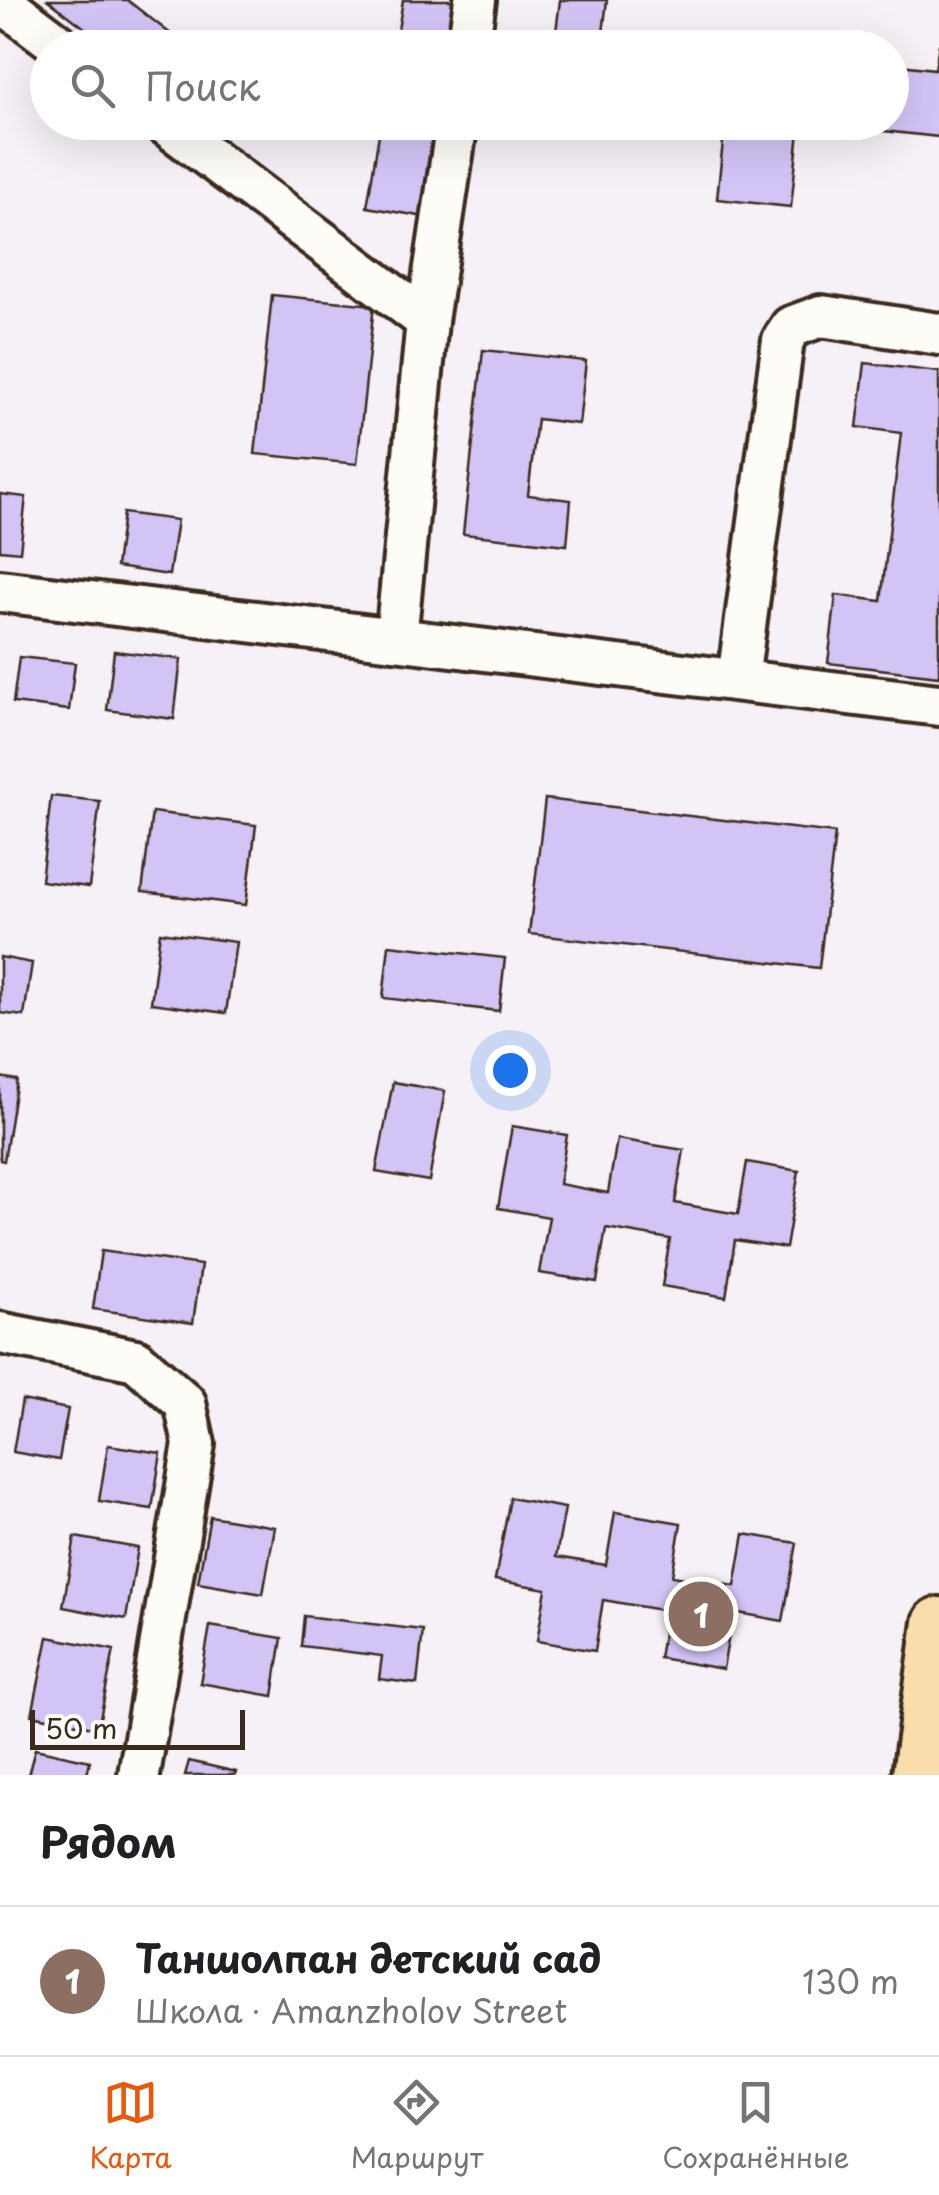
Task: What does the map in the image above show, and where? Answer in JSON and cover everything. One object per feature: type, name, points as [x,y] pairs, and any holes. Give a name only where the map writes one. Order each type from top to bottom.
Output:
[{"type":"main road","points":[[926,1761],[939,1628]]},
{"type":"street","points":[[471,30],[475,0]]},
{"type":"street","points":[[5,4],[39,30]]},
{"type":"street","points":[[187,140],[427,322]]},
{"type":"street","points":[[396,639],[427,322],[454,140]]},
{"type":"street","points":[[738,680],[783,340],[791,326],[822,316],[939,334]]},
{"type":"street","points":[[0,591],[939,705]]},
{"type":"street","points":[[0,1334],[136,1360],[185,1402],[194,1444],[139,1775]]},
{"type":"building","points":[[48,0],[127,0],[166,30],[87,30]]},
{"type":"building","points":[[403,0],[470,0],[464,30],[398,30]]},
{"type":"building","points":[[560,0],[607,0],[603,30],[556,30]]},
{"type":"building","points":[[939,44],[939,137],[909,134],[909,66],[935,69]]},
{"type":"building","points":[[378,140],[445,140],[431,218],[367,207]]},
{"type":"building","points":[[723,140],[798,140],[791,207],[717,199]]},
{"type":"building","points":[[272,295],[374,305],[357,464],[255,454]]},
{"type":"building","points":[[483,350],[586,361],[579,424],[537,419],[528,495],[571,500],[567,545],[463,534]]},
{"type":"building","points":[[865,363],[939,372],[939,676],[828,663],[836,595],[881,601],[901,433],[857,427]]},
{"type":"building","points":[[0,494],[26,497],[20,552],[0,550]]},
{"type":"building","points":[[123,513],[177,520],[169,575],[116,567]]},
{"type":"building","points":[[114,651],[181,659],[174,719],[107,710]]},
{"type":"building","points":[[19,657],[75,663],[69,710],[13,703]]},
{"type":"building","points":[[51,796],[100,801],[89,887],[41,881]]},
{"type":"building","points":[[545,799],[835,833],[819,968],[529,934]]},
{"type":"building","points":[[152,812],[256,825],[246,905],[142,892]]},
{"type":"building","points":[[160,932],[236,942],[226,1013],[151,1003]]},
{"type":"building","points":[[389,945],[505,958],[499,1011],[383,998]]},
{"type":"building","points":[[0,957],[32,963],[24,1016],[0,1013]]},
{"type":"building","points":[[0,1077],[17,1080],[4,1161],[0,1160]]},
{"type":"building","points":[[393,1082],[445,1091],[429,1181],[376,1172]]},
{"type":"building","points":[[512,1126],[567,1135],[559,1184],[608,1193],[617,1139],[684,1150],[675,1203],[738,1214],[747,1162],[799,1171],[786,1248],[735,1240],[726,1297],[662,1286],[670,1239],[606,1228],[597,1282],[539,1273],[549,1217],[498,1208]]},
{"type":"building","points":[[101,1251],[201,1265],[193,1323],[93,1309]]},
{"type":"building","points":[[22,1400],[68,1409],[59,1460],[13,1452]]},
{"type":"building","points":[[108,1445],[161,1453],[152,1509],[99,1501]]},
{"type":"building","points":[[510,1498],[565,1508],[556,1557],[606,1565],[615,1512],[681,1523],[672,1576],[735,1586],[744,1534],[797,1543],[783,1621],[733,1612],[723,1669],[659,1658],[667,1611],[603,1600],[595,1651],[537,1641],[546,1589],[495,1580]]},
{"type":"building","points":[[210,1516],[275,1527],[263,1594],[198,1583]]},
{"type":"building","points":[[75,1537],[138,1548],[126,1619],[63,1607]]},
{"type":"building","points":[[304,1616],[423,1630],[417,1684],[379,1679],[382,1656],[301,1646]]},
{"type":"building","points":[[210,1626],[282,1638],[273,1696],[200,1683]]},
{"type":"building","points":[[48,1637],[114,1650],[98,1728],[32,1715]]},
{"type":"building","points":[[35,1749],[90,1761],[87,1775],[28,1775]]},
{"type":"building","points":[[189,1761],[236,1772],[185,1775]]},
{"type":"place","name":"Таншолпан детский сад","points":[[701,1614]]}]
